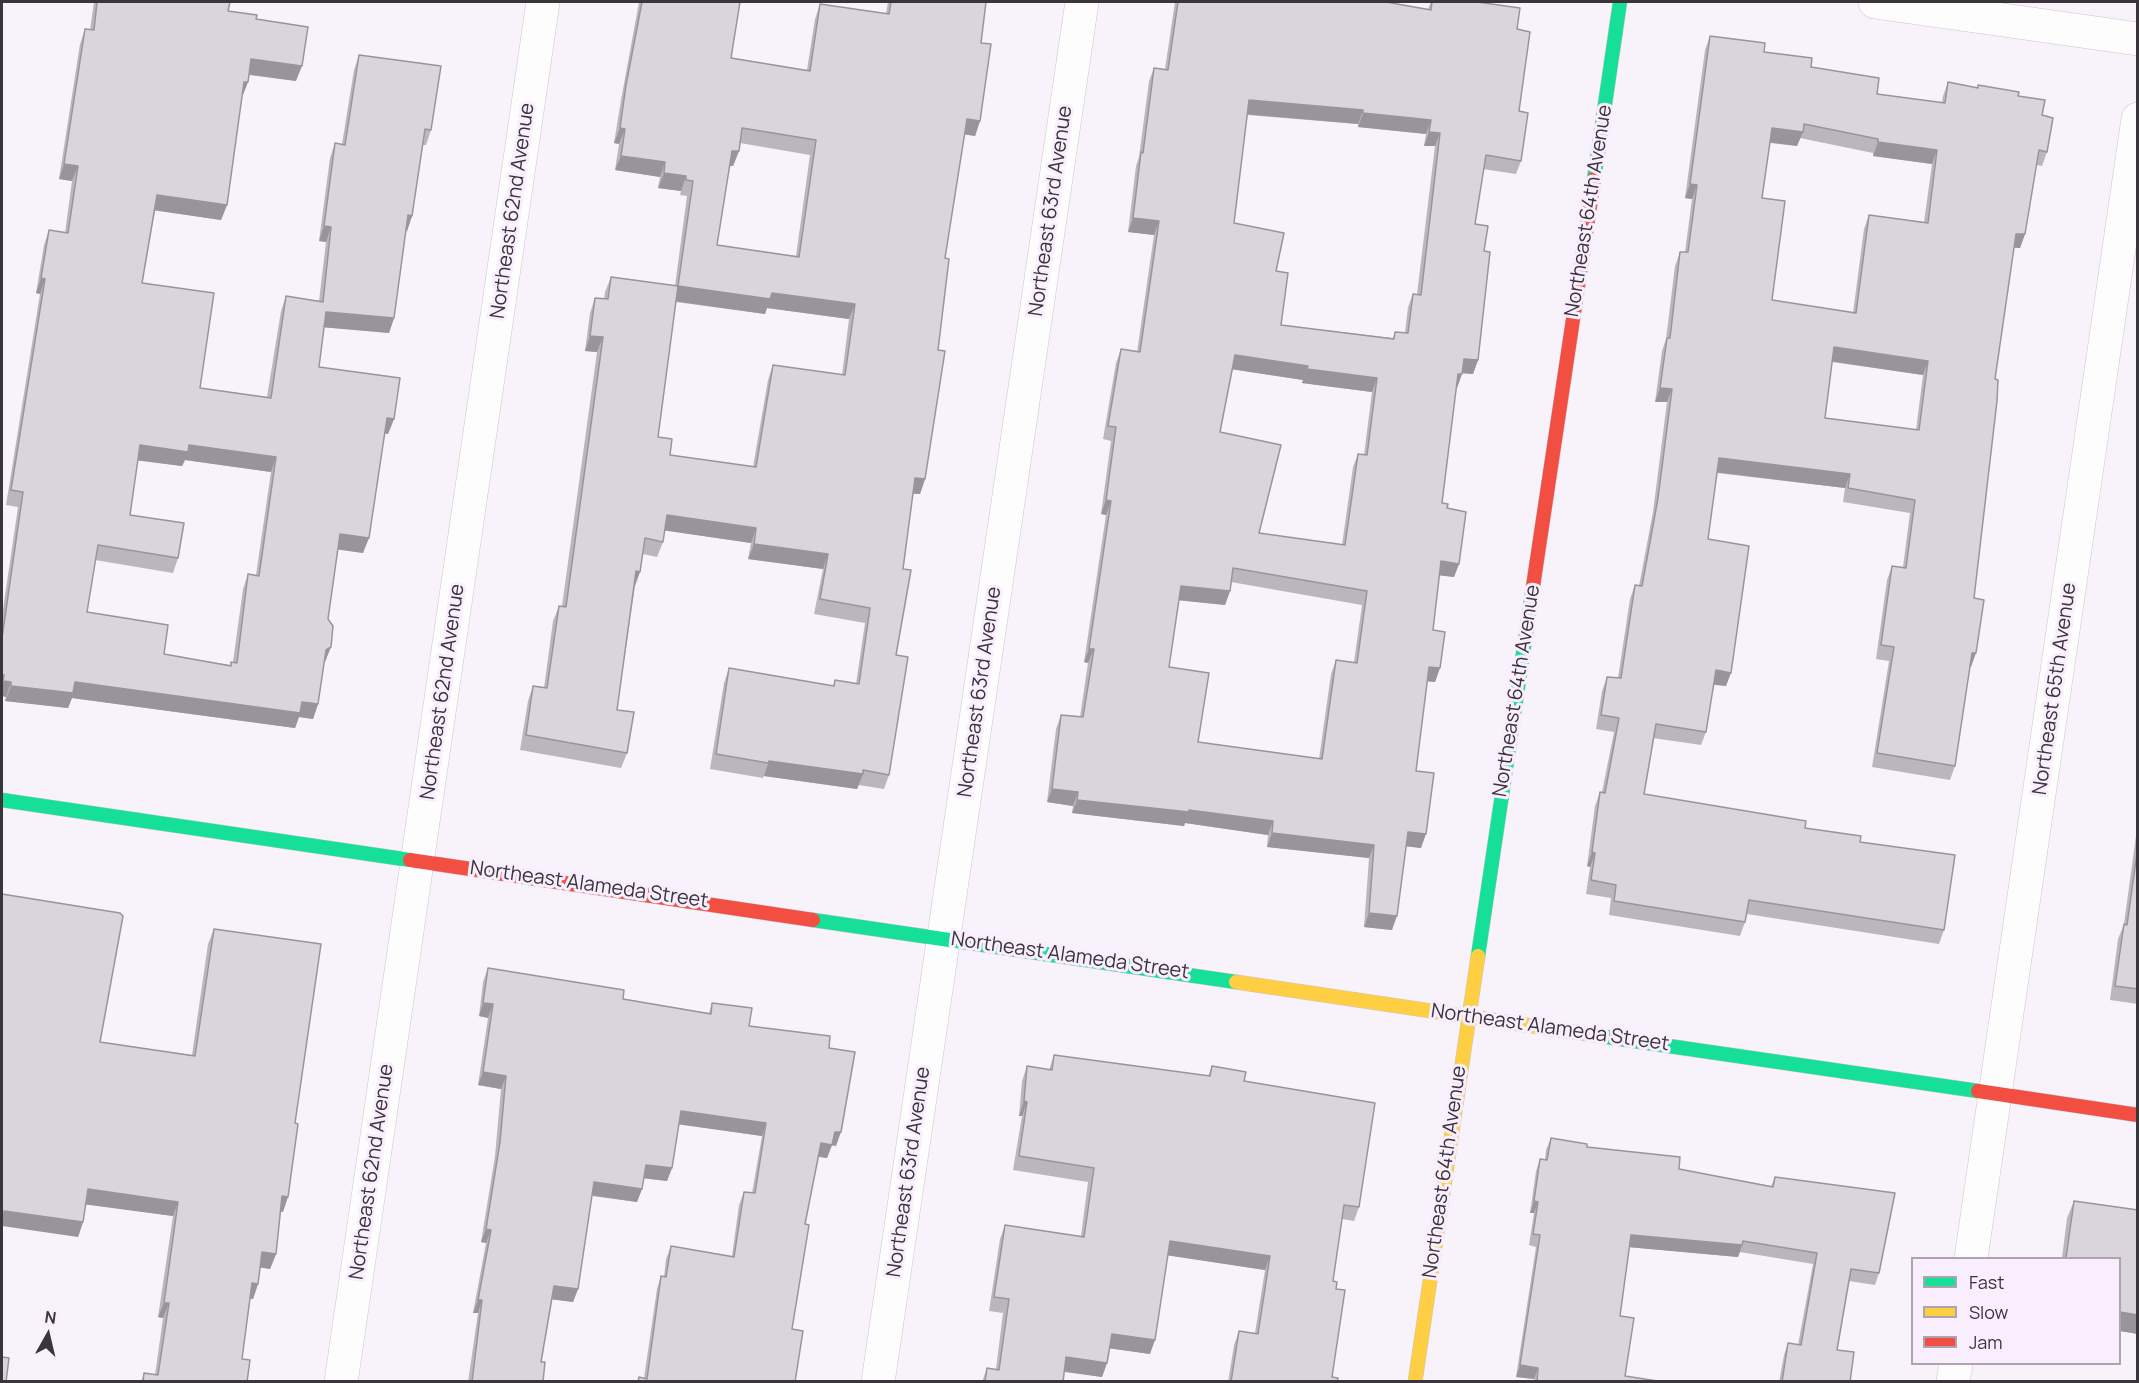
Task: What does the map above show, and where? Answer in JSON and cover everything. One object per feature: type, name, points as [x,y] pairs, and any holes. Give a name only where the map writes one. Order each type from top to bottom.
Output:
[{"type":"street","name":"Northeast 62nd Avenue","points":[[341,1382],[543,2]]},
{"type":"street","name":"Northeast 63rd Avenue","points":[[878,1382],[1082,2]]},
{"type":"street","name":"Northeast 64th Avenue","points":[[1415,1382],[1620,2]]},
{"type":"street","points":[[1875,2],[2138,39]]},
{"type":"street","name":"Northeast 65th Avenue","points":[[1971,1257],[2138,119]]},
{"type":"street","name":"Northeast Alameda Street","points":[[2,800],[2138,1115]]},
{"type":"street","points":[[1953,1382],[1956,1365]]},
{"type":"building","points":[[97,2],[230,2],[228,11],[257,15],[256,19],[308,27],[302,66],[251,59],[248,82],[244,82],[227,205],[157,195],[142,283],[214,293],[200,388],[271,398],[286,296],[323,302],[331,227],[324,226],[335,143],[345,145],[359,55],[441,66],[431,130],[425,129],[412,216],[408,215],[394,318],[326,312],[319,367],[400,378],[394,419],[387,418],[369,538],[340,534],[328,619],[333,626],[331,647],[326,650],[318,704],[302,702],[300,713],[75,682],[73,693],[11,686],[11,682],[3,681],[2,638],[23,492],[11,490],[45,279],[41,278],[49,230],[68,233],[78,166],[64,164],[85,29],[94,30]],"holes":[[[140,445],[188,452],[189,445],[276,457],[259,576],[248,574],[237,663],[231,662],[231,666],[164,654],[168,625],[87,612],[98,545],[178,558],[184,523],[130,515]]]},
{"type":"building","points":[[642,2],[740,2],[731,58],[810,71],[820,4],[889,14],[891,2],[986,2],[981,43],[991,44],[980,121],[967,119],[945,258],[949,259],[938,350],[945,351],[925,479],[915,478],[903,569],[911,570],[896,655],[908,657],[889,775],[863,770],[863,774],[769,761],[768,763],[716,754],[729,668],[834,686],[835,680],[859,684],[870,608],[820,599],[828,554],[754,544],[756,528],[667,515],[663,542],[645,538],[640,572],[636,571],[617,710],[634,712],[627,753],[526,735],[533,686],[547,688],[559,606],[566,607],[603,337],[590,336],[595,298],[608,299],[611,277],[678,286],[693,181],[686,180],[686,176],[664,173],[665,162],[621,156],[625,129],[620,128]],"holes":[[[742,128],[816,140],[799,257],[717,245],[732,151],[739,151]],[[678,286],[770,299],[772,293],[855,304],[845,375],[773,365],[756,467],[670,455],[672,439],[658,437]]]},
{"type":"building","points":[[1178,2],[1386,2],[1431,10],[1432,2],[1477,2],[1520,8],[1517,29],[1530,32],[1519,111],[1528,113],[1521,161],[1486,155],[1475,224],[1488,226],[1484,251],[1490,252],[1478,360],[1464,359],[1462,374],[1458,374],[1442,503],[1448,504],[1447,508],[1466,512],[1459,564],[1441,561],[1433,630],[1445,632],[1440,668],[1429,667],[1416,771],[1434,773],[1426,834],[1408,832],[1397,916],[1369,913],[1374,845],[1272,833],[1273,821],[1189,810],[1189,812],[1077,800],[1078,792],[1052,789],[1061,715],[1083,717],[1094,649],[1089,649],[1111,501],[1106,500],[1116,427],[1108,426],[1121,349],[1140,352],[1159,221],[1133,218],[1141,152],[1143,153],[1154,68],[1168,70]],"holes":[[[1249,100],[1363,110],[1363,113],[1431,120],[1429,132],[1440,133],[1421,295],[1413,294],[1408,333],[1395,332],[1394,339],[1281,325],[1288,273],[1276,271],[1284,233],[1234,223]],[[1235,355],[1308,366],[1307,369],[1377,378],[1367,455],[1358,454],[1345,545],[1259,533],[1281,445],[1220,432]],[[1233,568],[1367,591],[1357,663],[1336,660],[1322,759],[1198,742],[1209,673],[1169,667],[1181,586],[1230,591]]]},
{"type":"building","points":[[1710,36],[1765,43],[1764,52],[1812,58],[1811,67],[1879,78],[1877,94],[1945,103],[1948,82],[1978,88],[1978,85],[2019,92],[2018,96],[2045,100],[2042,115],[2053,118],[2047,152],[2039,150],[2025,234],[2016,234],[1995,379],[1998,380],[1997,401],[1974,598],[1984,600],[1976,653],[1972,653],[1955,766],[1877,753],[1894,647],[1881,645],[1892,566],[1906,568],[1915,500],[1848,488],[1850,474],[1719,458],[1708,539],[1749,546],[1731,673],[1716,670],[1706,732],[1656,724],[1644,794],[1806,821],[1805,828],[1861,836],[1860,842],[1955,855],[1944,930],[1749,900],[1745,922],[1614,901],[1616,885],[1591,880],[1595,853],[1592,852],[1600,792],[1605,793],[1619,718],[1601,715],[1607,677],[1621,678],[1635,585],[1642,586],[1658,498],[1672,389],[1660,388],[1667,338],[1670,338],[1680,252],[1688,252],[1697,185],[1690,184]],"holes":[[[1804,124],[1878,139],[1878,142],[1937,150],[1928,223],[1869,215],[1856,313],[1772,300],[1785,201],[1762,198],[1772,128],[1803,132]],[[1834,347],[1928,361],[1919,430],[1825,418]]]},
{"type":"building","points":[[2138,846],[2138,989],[2115,986],[2124,924],[2127,925]]},
{"type":"building","points":[[2,894],[120,913],[123,916],[100,1042],[195,1056],[214,929],[321,944],[295,1123],[298,1124],[288,1197],[282,1196],[276,1254],[262,1252],[258,1284],[252,1283],[242,1359],[250,1360],[247,1382],[143,1382],[144,1373],[158,1375],[169,1303],[164,1303],[178,1202],[88,1189],[83,1222],[4,1211],[2,1227]]},
{"type":"building","points":[[488,968],[624,990],[623,999],[711,1014],[712,1003],[752,1008],[749,1026],[830,1036],[829,1048],[855,1052],[841,1132],[835,1132],[832,1145],[821,1143],[805,1224],[809,1225],[792,1329],[803,1331],[795,1382],[638,1382],[639,1377],[647,1379],[661,1276],[666,1277],[671,1246],[734,1257],[744,1192],[755,1193],[766,1123],[681,1111],[672,1168],[646,1165],[642,1189],[594,1182],[578,1289],[554,1286],[541,1362],[545,1362],[543,1382],[472,1382],[482,1300],[478,1300],[491,1230],[486,1229],[500,1142],[506,1076],[483,1072],[493,1004],[483,1003]]},
{"type":"building","points":[[1054,1055],[1210,1076],[1212,1066],[1246,1072],[1244,1081],[1375,1103],[1359,1207],[1344,1205],[1333,1281],[1337,1282],[1336,1289],[1345,1290],[1332,1377],[1338,1378],[1337,1382],[1231,1382],[1239,1331],[1258,1334],[1270,1256],[1170,1241],[1155,1340],[1112,1334],[1107,1363],[1066,1357],[1063,1382],[985,1382],[987,1368],[999,1370],[1009,1299],[994,1297],[1005,1225],[1084,1237],[1094,1168],[1019,1156],[1027,1102],[1024,1101],[1027,1066],[1052,1070]]},
{"type":"building","points":[[1551,1138],[1587,1144],[1587,1147],[1680,1157],[1679,1169],[1773,1187],[1775,1177],[1895,1193],[1879,1273],[1851,1269],[1837,1350],[1854,1352],[1850,1382],[1782,1382],[1788,1343],[1801,1345],[1817,1253],[1743,1241],[1742,1245],[1631,1235],[1620,1316],[1634,1318],[1625,1376],[1664,1382],[1537,1382],[1538,1368],[1520,1365],[1540,1235],[1533,1234],[1538,1202],[1534,1201],[1540,1159],[1547,1160]]},
{"type":"building","points":[[2074,1201],[2138,1210],[2138,1315],[2121,1312],[2121,1257],[2066,1257]]},
{"type":"building","points":[[2,1357],[9,1358],[6,1382],[2,1382]]},
{"type":"traffic: fast","points":[[1594,179],[1620,2]]},
{"type":"traffic: fast","points":[[1478,956],[1532,593]]},
{"type":"traffic: fast","points":[[2,800],[410,860]]},
{"type":"traffic: fast","points":[[813,920],[1236,982]]},
{"type":"traffic: fast","points":[[1600,1036],[1978,1091]]},
{"type":"traffic: slow","points":[[1415,1382],[1478,956]]},
{"type":"traffic: slow","points":[[1236,982],[1600,1036]]},
{"type":"traffic: jam","points":[[1532,593],[1594,179]]},
{"type":"traffic: jam","points":[[410,860],[813,920]]},
{"type":"traffic: jam","points":[[1978,1091],[2138,1115]]}]
